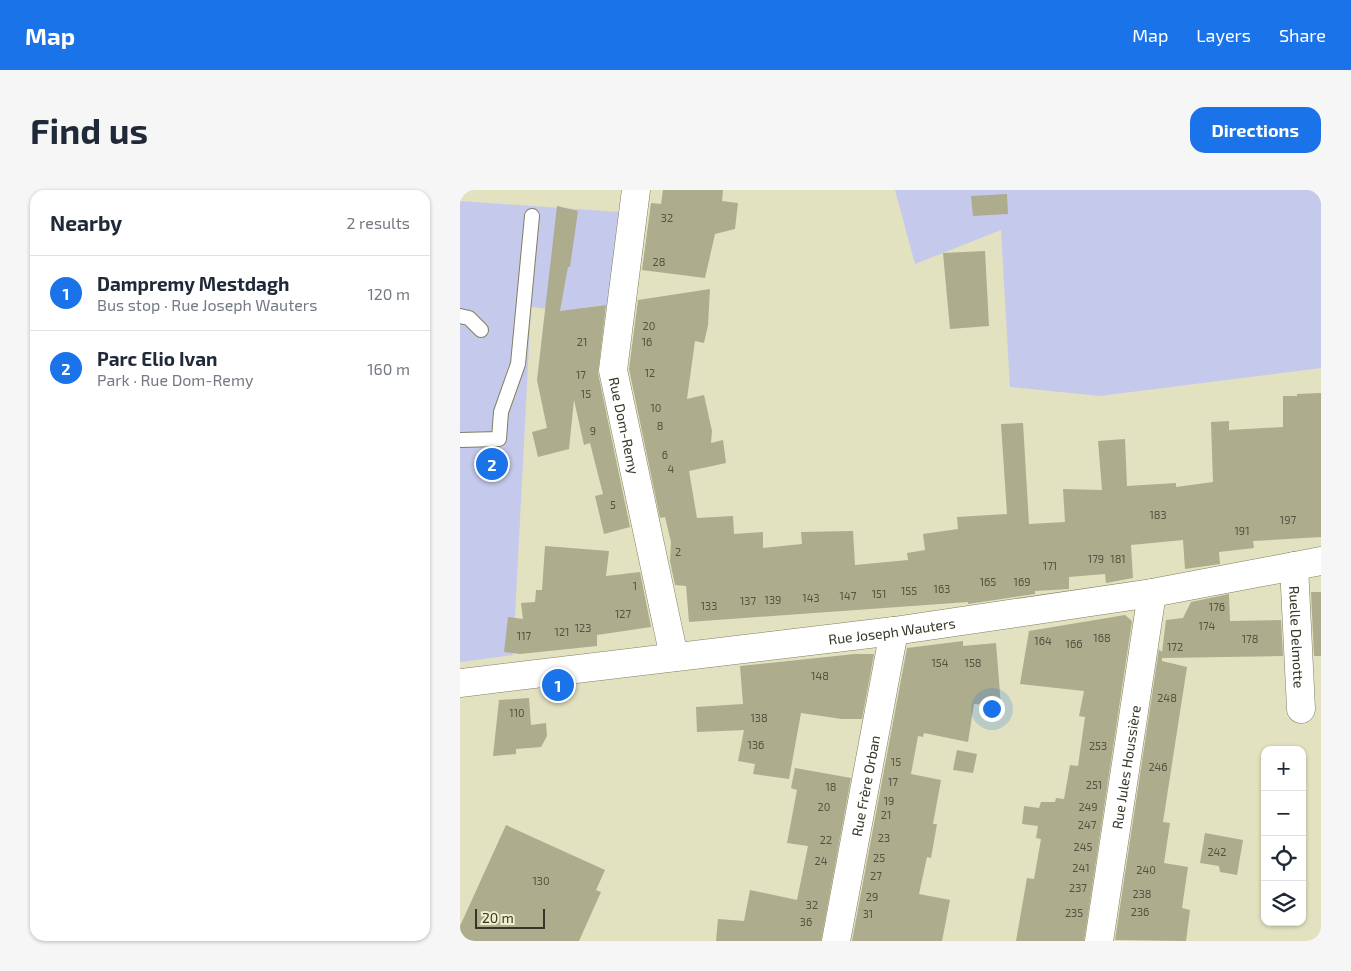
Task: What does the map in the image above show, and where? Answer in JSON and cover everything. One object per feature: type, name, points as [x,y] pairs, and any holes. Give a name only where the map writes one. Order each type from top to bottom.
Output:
[{"type":"street","name":"Rue Dom-Remy","points":[[636,190],[613,370],[674,657]]},
{"type":"street","name":"Rue Joseph Wauters","points":[[460,683],[894,631],[1152,593],[1321,561]]},
{"type":"street","name":"Ruelle Delmotte","points":[[1294,566],[1300,709]]},
{"type":"street","name":"Rue Jules Houssière","points":[[1099,941],[1152,593]]},
{"type":"street","name":"Rue Frère Orban","points":[[836,941],[894,631]]},
{"type":"lane","points":[[460,440],[500,439],[501,412],[518,364],[532,216]]},
{"type":"lane","points":[[460,316],[470,318],[481,330]]},
{"type":"shaded area","points":[[895,190],[1321,190],[1321,368],[1100,396],[1010,387],[1001,230],[915,264]]},
{"type":"shaded area","points":[[460,201],[633,213],[621,307],[603,305],[565,311],[531,307],[513,655],[460,662]]},
{"type":"building","points":[[663,190],[723,190],[722,201],[738,203],[735,229],[715,234],[705,278],[642,270],[651,203],[661,204]]},
{"type":"building","points":[[1007,194],[1008,214],[973,216],[971,196]]},
{"type":"building","points":[[557,206],[578,211],[570,267],[568,267],[560,311],[606,305],[598,373],[630,527],[604,534],[595,496],[603,494],[590,443],[584,445],[574,400],[569,449],[538,457],[532,432],[547,428],[537,380]]},
{"type":"building","points":[[985,251],[989,326],[950,329],[943,253]]},
{"type":"building","points":[[710,289],[708,325],[704,343],[695,341],[687,399],[704,395],[712,431],[711,443],[723,440],[726,463],[689,471],[697,518],[733,516],[734,534],[763,532],[763,548],[802,544],[801,532],[853,531],[855,565],[908,560],[907,553],[925,550],[923,534],[958,529],[957,517],[1007,514],[1001,424],[1023,423],[1029,524],[1065,522],[1063,489],[1102,490],[1098,441],[1125,439],[1127,486],[1176,483],[1176,487],[1213,482],[1211,422],[1229,421],[1229,430],[1283,427],[1283,396],[1321,393],[1321,537],[1253,541],[1254,548],[1219,552],[1220,564],[1185,569],[1183,540],[1131,545],[1133,578],[1106,583],[1105,574],[1069,577],[1069,589],[1035,591],[1035,594],[968,604],[968,602],[689,622],[686,586],[675,585],[670,561],[671,542],[665,517],[660,518],[629,369],[638,300]]},
{"type":"building","points":[[545,546],[609,551],[606,576],[640,572],[651,627],[597,635],[597,646],[520,654],[504,652],[508,617],[523,619],[521,603],[535,602],[536,590],[542,590]]},
{"type":"building","points":[[1311,592],[1321,592],[1321,656],[1314,656]]},
{"type":"building","points":[[1229,594],[1230,621],[1281,620],[1283,656],[1162,658],[1162,661],[1187,667],[1163,822],[1170,823],[1164,863],[1188,867],[1182,908],[1190,910],[1186,941],[1115,940],[1159,649],[1162,652],[1166,620],[1183,618],[1191,602]]},
{"type":"building","points":[[1125,615],[1132,621],[1084,941],[1016,941],[1027,878],[1034,879],[1041,839],[1036,838],[1038,826],[1022,824],[1024,806],[1039,808],[1041,802],[1055,802],[1056,798],[1064,799],[1070,765],[1078,766],[1085,717],[1079,716],[1084,691],[1020,684],[1029,631]]},
{"type":"building","points":[[963,641],[963,646],[996,643],[1001,706],[974,704],[968,742],[924,733],[923,737],[918,736],[911,774],[941,780],[933,824],[937,824],[931,858],[927,857],[919,894],[950,900],[942,941],[852,941],[907,648]]},
{"type":"building","points":[[855,654],[874,654],[862,719],[842,719],[801,713],[789,779],[753,774],[755,764],[738,761],[744,730],[697,732],[696,707],[743,704],[740,666]]},
{"type":"building","points":[[529,698],[531,725],[546,723],[547,736],[541,747],[516,749],[516,754],[493,756],[499,700]]},
{"type":"building","points":[[957,750],[977,754],[973,773],[953,770]]},
{"type":"building","points":[[795,768],[851,778],[821,941],[716,941],[718,919],[744,921],[750,890],[797,900],[808,846],[787,843],[797,790],[791,788]]},
{"type":"building","points":[[506,825],[605,870],[596,890],[601,892],[579,941],[460,941],[460,926]]},
{"type":"building","points":[[1205,833],[1243,840],[1237,875],[1220,872],[1219,866],[1200,863]]},
{"type":"place","name":"Parc Elio Ivan","points":[[492,464]]},
{"type":"place","name":"Dampremy Mestdagh","points":[[558,685]]}]
